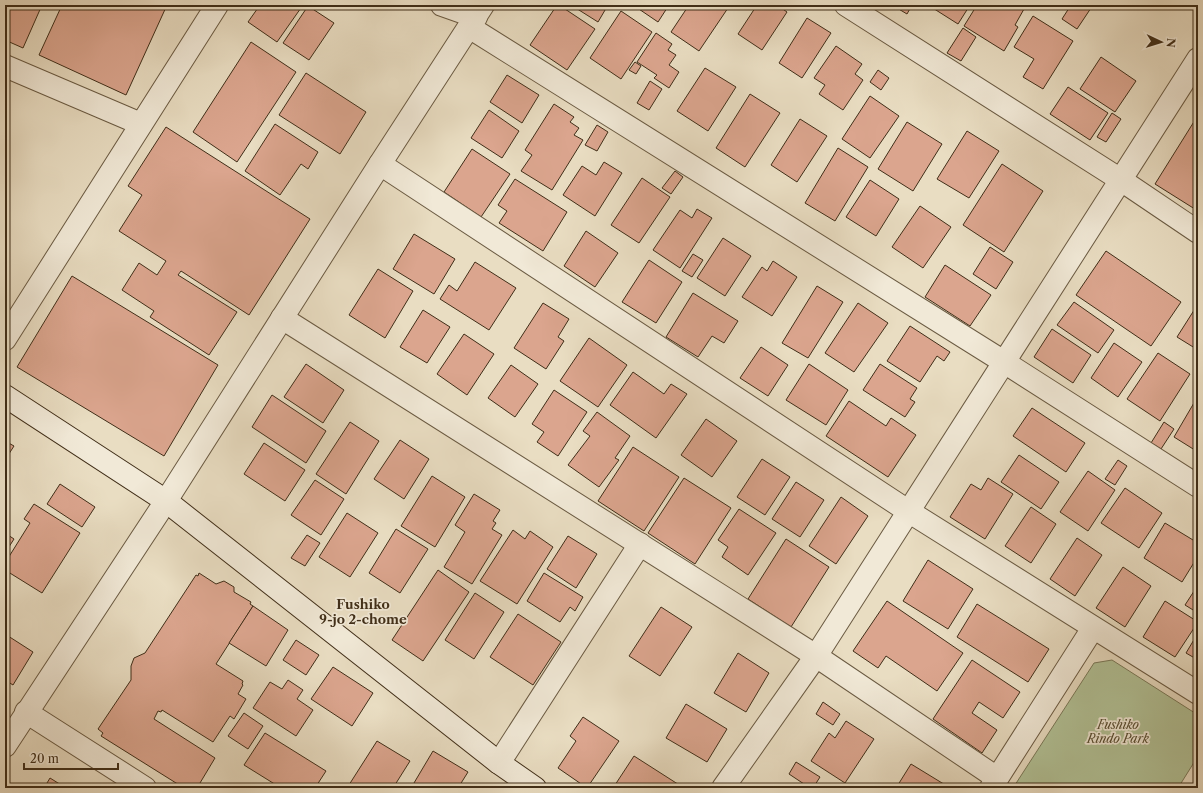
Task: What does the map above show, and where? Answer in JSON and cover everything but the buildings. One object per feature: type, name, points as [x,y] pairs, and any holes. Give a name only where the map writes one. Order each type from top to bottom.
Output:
[{"type":"street","points":[[5,339],[217,5]]},
{"type":"street","points":[[442,5],[476,16],[1004,362],[1198,486]]},
{"type":"street","points":[[846,5],[1121,180],[1198,232]]},
{"type":"street","points":[[5,746],[166,501],[476,16]]},
{"type":"street","points":[[723,788],[816,656],[1198,59]]},
{"type":"street","points":[[5,66],[142,124]]},
{"type":"street","points":[[380,164],[908,511],[1198,693]]},
{"type":"street","points":[[282,318],[816,656],[994,783],[1094,628]]},
{"type":"street","points":[[5,396],[166,501],[499,763],[535,788]]},
{"type":"street","points":[[499,763],[640,544]]},
{"type":"street","points":[[26,712],[145,788]]},
{"type":"green space","name":"Fushiko Rindo Park","points":[[1112,660],[1198,715],[1198,756],[1178,788],[1013,788],[1094,663]]},
{"type":"district","name":"Fushiko 9-jo 2-chome","points":[[363,612]]}]
